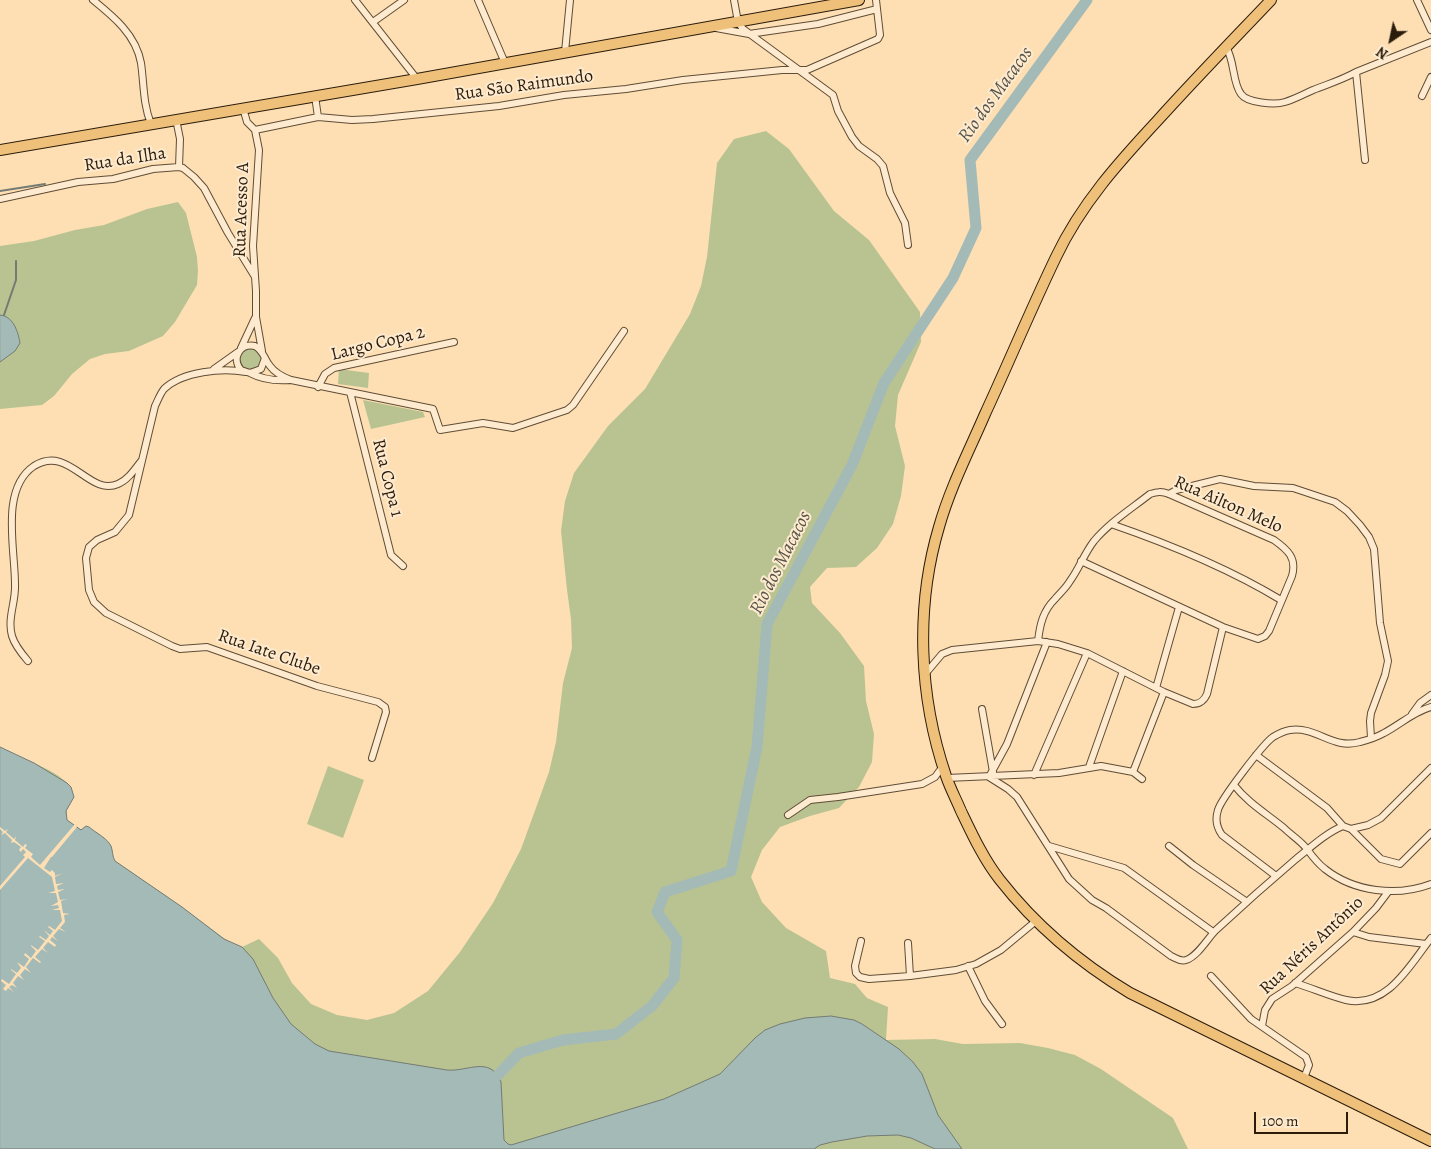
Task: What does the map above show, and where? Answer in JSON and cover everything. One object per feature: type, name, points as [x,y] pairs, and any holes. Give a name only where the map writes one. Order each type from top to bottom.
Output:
[{"type":"main road","points":[[0,150],[417,79],[859,0]]},
{"type":"main road","points":[[1271,0],[1140,139],[1098,188],[1076,220],[1056,257],[957,478],[939,527],[926,585],[924,615],[923,638],[928,704],[943,766],[970,831],[999,879],[1058,942],[1099,974],[1130,993],[1431,1140]]},
{"type":"street","points":[[93,0],[118,22],[133,41],[140,62],[145,109],[151,124]]},
{"type":"street","points":[[355,0],[417,79]]},
{"type":"street","points":[[373,22],[404,0]]},
{"type":"street","points":[[478,0],[505,63]]},
{"type":"street","points":[[565,52],[570,0]]},
{"type":"street","points":[[734,0],[740,26],[798,70],[830,91],[852,137],[859,146],[884,166],[890,193],[905,223],[908,246]]},
{"type":"street","points":[[710,26],[749,34],[818,24],[876,9],[876,0]]},
{"type":"street","points":[[1418,0],[1431,30]]},
{"type":"street","name":"Rua São Raimundo","points":[[255,130],[318,117],[352,120],[391,117],[499,106],[564,95],[626,89],[683,80],[782,70],[812,69],[848,50],[878,39],[880,35],[876,9]]},
{"type":"street","points":[[1226,47],[1231,55],[1239,91],[1244,98],[1271,104],[1285,102],[1431,42]]},
{"type":"street","points":[[1356,72],[1365,160]]},
{"type":"street","points":[[1422,96],[1431,77]]},
{"type":"street","points":[[315,96],[318,117]]},
{"type":"street","name":"Rua Acesso A","points":[[243,108],[247,122],[255,130],[259,150],[253,241],[256,317],[260,344],[264,355]]},
{"type":"street","points":[[176,120],[180,139],[179,167]]},
{"type":"street","name":"Rua da Ilha","points":[[0,199],[78,182],[113,179],[139,172],[179,167],[188,171],[204,188],[228,233],[255,277]]},
{"type":"street","name":"Rua Acesso A","points":[[240,350],[256,317]]},
{"type":"street","points":[[213,370],[250,345],[260,348],[276,372],[291,380],[433,409],[440,430],[483,423],[513,428],[567,410],[573,405],[624,331]]},
{"type":"street","name":"Largo Copa 2","points":[[318,386],[325,374],[334,368],[454,342]]},
{"type":"street","points":[[240,350],[236,361],[238,366],[248,373],[259,378],[275,381],[291,380]]},
{"type":"street","points":[[213,370],[234,370],[248,373],[261,369],[264,355]]},
{"type":"street","name":"Rua Iate Clube","points":[[213,370],[179,380],[162,392],[155,406],[129,516],[120,527],[92,544],[86,552],[86,572],[89,590],[94,602],[106,613],[172,646],[180,649],[207,647],[317,686],[378,702],[384,707],[386,712],[372,758]]},
{"type":"street","name":"Rua Copa 1","points":[[350,392],[391,555],[402,566]]},
{"type":"street","points":[[28,661],[15,644],[10,627],[10,616],[15,592],[11,543],[12,513],[14,494],[19,482],[36,465],[59,462],[70,465],[102,486],[112,486],[117,485],[126,478],[142,459]]},
{"type":"street","points":[[1168,494],[1176,490],[1220,479],[1228,479],[1254,486],[1293,488],[1335,502],[1347,511],[1360,525],[1369,537],[1374,549],[1380,623],[1388,661],[1371,713],[1371,738]]},
{"type":"street","name":"Rua Ailton Melo","points":[[1038,641],[1040,625],[1048,606],[1070,581],[1094,542],[1111,524],[1150,494],[1162,491],[1274,540],[1284,547],[1290,555],[1294,568],[1292,576],[1269,631],[1265,636],[1258,639],[1223,627]]},
{"type":"street","points":[[1111,524],[1214,565],[1254,584],[1281,600]]},
{"type":"street","points":[[926,673],[942,654],[952,650],[1038,641],[1071,647],[1087,653],[1164,692],[1193,704],[1201,702],[1206,694],[1223,627],[1081,561]]},
{"type":"street","points":[[1156,688],[1179,607]]},
{"type":"street","points":[[991,774],[1007,744],[1047,642]]},
{"type":"street","points":[[1034,775],[1087,653]]},
{"type":"street","points":[[1089,767],[1123,671]]},
{"type":"street","points":[[1133,772],[1164,692]]},
{"type":"street","points":[[1411,715],[1420,703],[1431,694]]},
{"type":"street","points":[[1276,876],[1218,830],[1217,815],[1221,802],[1256,755],[1273,737],[1288,730],[1307,730],[1342,744],[1350,744],[1385,732],[1411,715],[1431,707]]},
{"type":"street","points":[[982,709],[991,774],[1016,797],[1049,846],[1068,879],[1080,890],[1171,956],[1180,960],[1186,960],[1193,955],[1213,932],[1276,876],[1330,832],[1343,826]]},
{"type":"street","points":[[1256,755],[1327,808],[1343,826],[1351,829],[1381,859],[1400,864],[1431,833]]},
{"type":"street","points":[[788,815],[810,800],[922,784],[935,777],[943,766]]},
{"type":"street","points":[[947,778],[991,774],[1034,775],[1101,766],[1133,772],[1142,779]]},
{"type":"street","points":[[1351,829],[1368,826],[1381,818],[1431,768]]},
{"type":"street","points":[[1234,785],[1251,803],[1279,824],[1308,850],[1314,859],[1337,877],[1371,890],[1388,892],[1431,884]]},
{"type":"street","points":[[1049,846],[1124,868],[1213,932]]},
{"type":"street","points":[[1169,846],[1247,902]]},
{"type":"street","name":"Rua Néris Antônio","points":[[1262,1026],[1266,1010],[1272,999],[1295,983],[1353,932],[1376,908],[1388,892]]},
{"type":"street","points":[[861,941],[855,966],[856,973],[860,977],[870,979],[910,976],[956,970],[990,957],[1036,920]]},
{"type":"street","points":[[1353,932],[1369,937],[1429,941]]},
{"type":"street","points":[[1295,983],[1346,1000],[1366,1000],[1375,997],[1396,983],[1429,941]]},
{"type":"street","points":[[908,943],[910,976]]},
{"type":"street","points":[[968,966],[985,1001],[1002,1024]]},
{"type":"street","points":[[1211,976],[1252,1018],[1306,1057],[1309,1065],[1304,1078]]},
{"type":"green space","points":[[766,131],[789,149],[834,211],[869,240],[920,312],[921,342],[898,395],[895,426],[905,466],[901,496],[893,524],[877,548],[856,567],[827,568],[810,587],[812,603],[840,633],[864,666],[866,701],[874,734],[872,762],[859,787],[839,808],[780,827],[762,850],[751,877],[762,902],[786,928],[826,951],[830,978],[855,984],[867,998],[888,1007],[886,1040],[935,1039],[963,1044],[1020,1043],[1075,1055],[1101,1069],[1173,1118],[1188,1149],[425,1149],[127,885],[67,820],[81,830],[86,826],[89,827],[110,845],[114,860],[229,942],[242,947],[259,939],[278,958],[292,983],[311,1004],[337,1015],[367,1020],[394,1013],[428,991],[460,952],[493,903],[521,849],[549,772],[556,742],[563,683],[572,648],[571,619],[561,531],[565,501],[574,473],[608,426],[645,389],[690,314],[701,286],[707,257],[717,163],[734,139]]},
{"type":"green space","points":[[178,202],[186,213],[197,257],[197,285],[175,322],[163,336],[129,351],[105,354],[90,359],[72,374],[54,396],[42,405],[0,409],[0,246],[34,241],[75,230],[104,225],[147,209]]},
{"type":"green space","points":[[245,348],[257,349],[263,360],[260,367],[252,371],[242,368],[238,357]]},
{"type":"green space","points":[[339,369],[369,373],[368,388],[338,384]]},
{"type":"green space","points":[[363,400],[423,412],[425,417],[371,429]]},
{"type":"green space","points":[[0,747],[43,767],[64,780],[74,797],[67,809],[66,819]]},
{"type":"green space","points":[[328,766],[364,780],[343,838],[307,824]]},
{"type":"water","points":[[0,315],[12,321],[20,343],[15,351],[0,362]]},
{"type":"water","points":[[0,747],[34,763],[67,783],[71,787],[74,797],[66,811],[67,820],[81,830],[86,826],[89,827],[107,840],[111,846],[115,861],[182,907],[224,939],[242,947],[253,959],[273,998],[291,1024],[315,1044],[329,1051],[447,1070],[478,1067],[491,1069],[501,1082],[504,1140],[508,1144],[511,1145],[664,1099],[720,1074],[765,1030],[805,1018],[831,1016],[854,1020],[862,1024],[899,1049],[913,1062],[922,1074],[938,1115],[962,1149],[935,1149],[911,1138],[898,1135],[867,1136],[832,1142],[820,1145],[814,1149],[0,1149]]},
{"type":"pier","points":[[75,824],[77,827],[44,868],[50,872],[52,870],[55,876],[63,873],[55,877],[56,884],[64,883],[57,886],[58,890],[65,889],[58,892],[60,900],[67,899],[61,901],[63,913],[70,914],[64,915],[65,922],[60,928],[66,932],[59,929],[53,936],[58,941],[52,937],[50,940],[56,945],[55,947],[48,942],[43,948],[48,953],[42,949],[35,957],[41,962],[33,958],[26,967],[31,973],[25,969],[20,975],[24,980],[18,976],[13,983],[17,988],[12,985],[9,987],[14,992],[8,988],[6,991],[3,989],[6,985],[1,981],[2,979],[9,984],[16,974],[11,969],[17,973],[21,968],[17,962],[24,967],[29,959],[24,955],[25,953],[31,958],[36,951],[31,945],[38,950],[45,941],[39,937],[46,940],[49,936],[44,930],[50,935],[53,931],[48,927],[55,930],[62,921],[60,910],[52,910],[59,908],[58,905],[51,906],[58,902],[56,893],[48,893],[55,891],[52,877],[28,858],[0,890],[0,886],[25,857],[23,855],[26,852],[23,849],[21,852],[19,850],[21,847],[14,842],[11,843],[12,840],[5,833],[1,835],[3,832],[0,827],[5,831],[8,829],[6,832],[14,839],[16,836],[15,840],[23,847],[25,844],[27,845],[25,848],[33,854],[31,857],[40,865]]},
{"type":"waterway","name":"Rio dos Macacos","points":[[498,1075],[519,1053],[563,1040],[616,1034],[652,1006],[674,978],[677,940],[657,912],[665,892],[731,871],[757,747],[767,624],[852,465],[884,383],[953,278],[976,228],[970,160],[1087,0]]},
{"type":"waterway","points":[[0,191],[45,184]]},
{"type":"waterway","points":[[4,315],[16,280],[16,261]]}]
